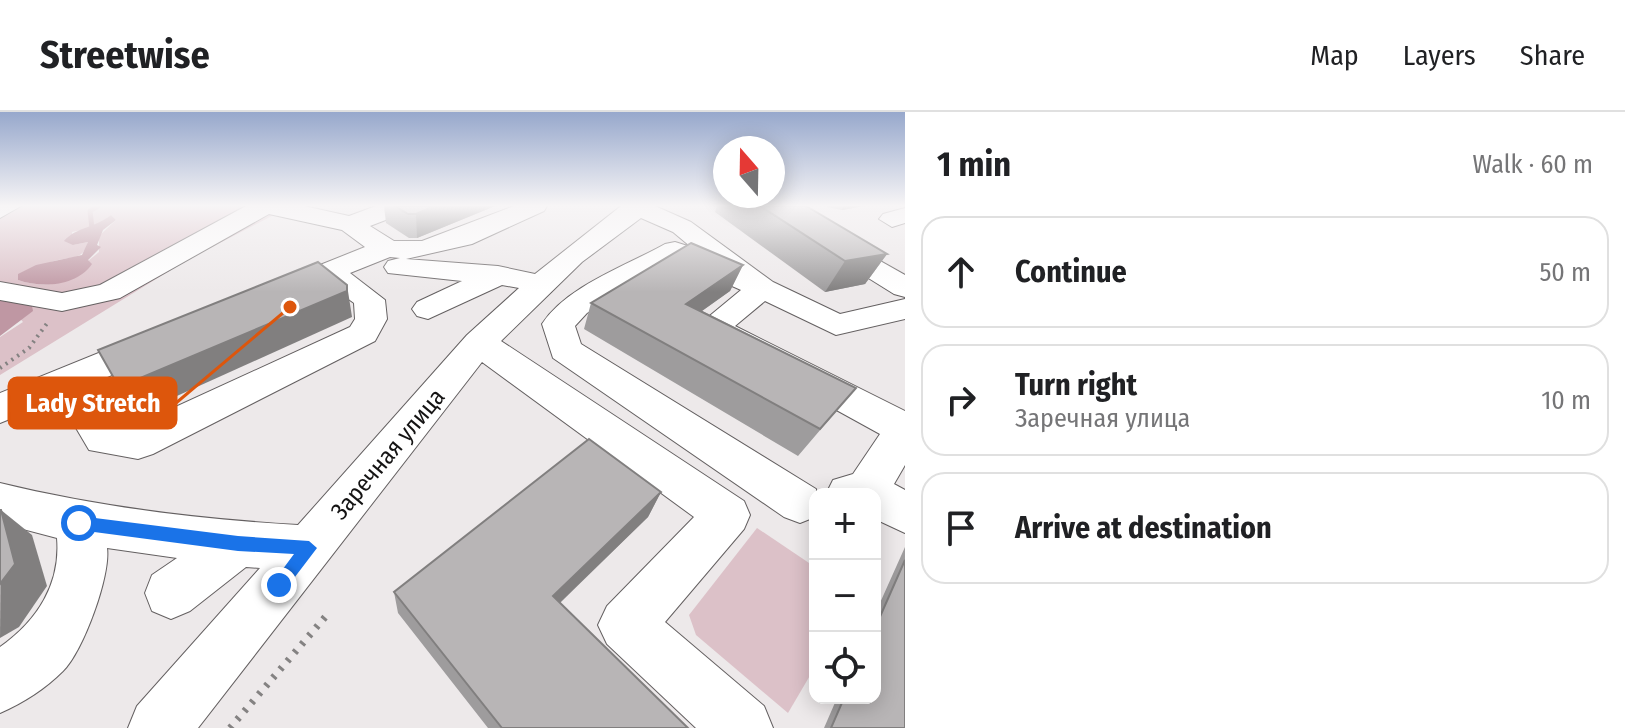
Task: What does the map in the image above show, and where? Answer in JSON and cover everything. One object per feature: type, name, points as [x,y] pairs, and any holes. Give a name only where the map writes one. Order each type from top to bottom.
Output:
[{"type":"street","points":[[0,291],[62,302],[109,292],[214,235]]},
{"type":"street","points":[[367,235],[387,248],[409,251],[445,244],[467,235]]},
{"type":"street","name":"Заречная улица","points":[[159,728],[479,343],[572,256],[601,235]]},
{"type":"street","points":[[708,235],[762,288]]},
{"type":"street","points":[[814,235],[905,288]]},
{"type":"street","points":[[256,302],[387,248]]},
{"type":"street","points":[[808,501],[565,350],[558,324],[576,306],[675,250],[836,325],[905,309]]},
{"type":"street","points":[[340,267],[498,275],[541,284]]},
{"type":"street","points":[[66,380],[104,439],[138,443],[363,334],[371,319],[369,300],[340,267]]},
{"type":"street","points":[[428,309],[498,275]]},
{"type":"street","points":[[762,288],[712,328],[905,429],[878,488]]},
{"type":"street","points":[[0,409],[183,332]]},
{"type":"street","points":[[479,343],[727,515]]},
{"type":"street","points":[[742,728],[626,625],[727,515],[808,501]]},
{"type":"street","points":[[8,512],[238,544],[309,548]]},
{"type":"street","points":[[0,683],[46,649],[69,606],[84,562],[79,523]]},
{"type":"street","points":[[171,593],[238,544]]},
{"type":"path","points":[[0,368],[29,348],[62,302]]},
{"type":"path","points":[[230,728],[326,616]]},
{"type":"shaded area","points":[[0,235],[72,235],[73,245],[88,242],[80,255],[45,264],[18,280],[48,284],[75,277],[91,264],[88,261],[99,252],[100,235],[236,235],[187,260],[0,375],[0,337],[23,322],[0,296]]},
{"type":"shaded area","points":[[72,235],[101,235],[97,245],[101,247],[88,260],[92,264],[77,277],[47,285],[18,280],[18,274],[36,265],[82,255],[88,242],[73,245],[64,241]]},
{"type":"shaded area","points":[[0,296],[32,306],[33,311],[0,336]]},
{"type":"shaded area","points":[[757,528],[809,563],[809,677],[788,713],[696,635],[689,615]]},
{"type":"building","points":[[804,235],[855,235],[887,254],[845,261]]},
{"type":"building","points":[[691,243],[743,265],[686,304],[856,388],[820,429],[591,303]]},
{"type":"building","points":[[318,262],[347,285],[347,291],[119,387],[98,350]]},
{"type":"building","points":[[589,439],[661,492],[553,596],[688,728],[502,728],[394,592]]},
{"type":"building","points":[[0,510],[15,564],[0,584]]},
{"type":"building","points":[[905,560],[905,728],[831,728],[841,704],[881,704],[881,614]]},
{"type":"place","name":"Lady Stretch","points":[[290,307]]},
{"type":"route","points":[[79,523],[238,544],[309,548],[279,585]]}]
